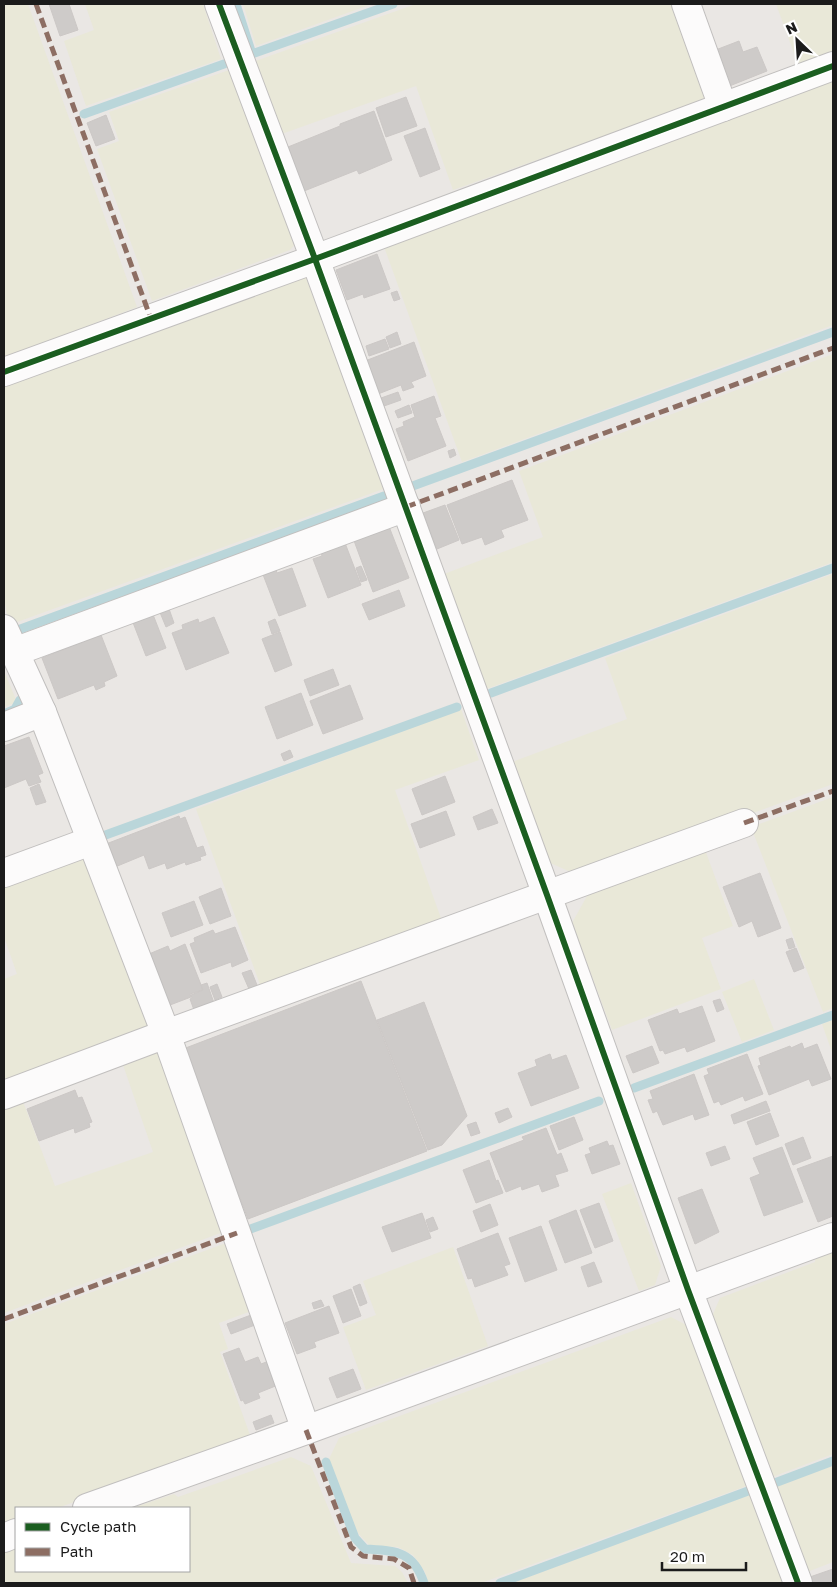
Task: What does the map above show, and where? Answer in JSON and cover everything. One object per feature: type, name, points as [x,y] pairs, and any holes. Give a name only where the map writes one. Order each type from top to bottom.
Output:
[{"type":"street","points":[[219,4],[406,508],[688,1290],[798,1583]]},
{"type":"street","points":[[686,4],[723,107]]},
{"type":"street","points":[[4,372],[833,66]]},
{"type":"street","points":[[306,1430],[166,1034],[42,712],[9,641],[406,508]]},
{"type":"street","points":[[4,727],[42,712]]},
{"type":"street","points":[[4,1095],[744,823]]},
{"type":"street","points":[[4,874],[91,841]]},
{"type":"street","points":[[89,1507],[306,1430],[833,1237]]},
{"type":"shaded area","points":[[4,4],[28,4],[137,307],[4,358]]},
{"type":"shaded area","points":[[85,4],[203,4],[221,59],[86,106],[64,41],[94,30]]},
{"type":"shaded area","points":[[243,4],[372,4],[256,46]]},
{"type":"shaded area","points":[[416,4],[674,4],[708,99],[453,190],[416,86],[276,136],[250,63]]},
{"type":"shaded area","points":[[776,4],[833,4],[833,55],[799,67]]},
{"type":"shaded area","points":[[232,69],[297,242],[290,250],[152,301],[97,149],[119,141],[109,112]]},
{"type":"shaded area","points":[[833,79],[833,325],[462,462],[383,244]]},
{"type":"shaded area","points":[[297,273],[306,278],[386,488],[9,625],[4,599],[4,385],[112,349],[115,339]]},
{"type":"shaded area","points":[[833,354],[833,562],[486,689],[444,574],[543,537],[519,471]]},
{"type":"shaded area","points":[[833,574],[833,784],[580,876],[548,862],[512,762],[627,719],[605,658]]},
{"type":"shaded area","points":[[4,671],[17,702],[4,707]]},
{"type":"shaded area","points":[[461,709],[479,760],[395,790],[442,921],[262,990],[196,809]]},
{"type":"shaded area","points":[[833,797],[833,1008],[823,1012],[751,827]]},
{"type":"shaded area","points":[[704,847],[733,926],[702,938],[721,989],[612,1030],[572,923],[587,896],[669,860]]},
{"type":"shaded area","points":[[70,855],[90,862],[151,1033],[4,1086],[4,979],[17,974],[4,937],[4,879]]},
{"type":"shaded area","points":[[754,979],[774,1030],[742,1042],[722,992]]},
{"type":"shaded area","points":[[833,1020],[833,1055],[822,1024]]},
{"type":"shaded area","points":[[154,1050],[159,1054],[226,1231],[4,1313],[4,1105],[22,1099],[55,1186],[153,1152],[122,1062]]},
{"type":"shaded area","points":[[631,1183],[661,1266],[655,1285],[639,1291],[602,1194]]},
{"type":"shaded area","points":[[229,1242],[254,1310],[219,1323],[228,1349],[220,1352],[250,1435],[155,1470],[145,1478],[60,1507],[15,1507],[15,1522],[4,1526],[4,1324]]},
{"type":"shaded area","points":[[453,1247],[488,1346],[366,1390],[343,1327],[376,1315],[363,1281]]},
{"type":"shaded area","points":[[833,1249],[833,1454],[767,1479],[710,1321],[720,1298],[815,1262],[816,1255]]},
{"type":"shaded area","points":[[671,1317],[690,1327],[749,1485],[481,1583],[428,1583],[425,1572],[413,1555],[398,1547],[370,1546],[357,1532],[329,1459],[339,1438]]},
{"type":"shaded area","points":[[291,1457],[311,1466],[351,1563],[395,1566],[402,1572],[408,1583],[4,1583],[4,1552],[15,1548],[15,1572],[190,1572],[190,1507],[135,1507],[174,1494],[178,1497]]},
{"type":"shaded area","points":[[833,1465],[833,1562],[802,1574],[771,1489]]},
{"type":"shaded area","points":[[752,1494],[785,1583],[512,1583]]},
{"type":"building","points":[[49,4],[69,4],[78,30],[60,36]]},
{"type":"building","points":[[739,41],[743,52],[757,47],[767,71],[727,87],[713,51]]},
{"type":"building","points":[[406,97],[417,126],[386,137],[376,108]]},
{"type":"building","points":[[374,111],[392,160],[359,174],[357,170],[299,193],[283,149]]},
{"type":"building","points":[[106,115],[115,139],[96,146],[87,123]]},
{"type":"building","points":[[425,128],[440,169],[420,177],[404,136]]},
{"type":"building","points":[[377,254],[390,289],[364,298],[363,294],[347,300],[336,270]]},
{"type":"building","points":[[397,291],[400,299],[394,301],[391,293]]},
{"type":"building","points":[[397,332],[401,344],[390,348],[386,337]]},
{"type":"building","points":[[385,339],[389,349],[369,356],[366,346]]},
{"type":"building","points":[[414,342],[426,376],[411,382],[414,387],[403,391],[401,385],[378,394],[365,361]]},
{"type":"building","points":[[398,392],[401,400],[384,406],[381,398]]},
{"type":"building","points":[[434,396],[441,416],[435,418],[446,446],[408,461],[396,429],[404,426],[403,422],[415,417],[411,405]]},
{"type":"building","points":[[409,405],[412,413],[398,418],[395,411]]},
{"type":"building","points":[[454,449],[456,455],[450,458],[448,451]]},
{"type":"building","points":[[512,480],[528,520],[501,530],[504,537],[485,545],[482,537],[462,544],[447,505]]},
{"type":"building","points":[[445,505],[459,540],[437,549],[423,513]]},
{"type":"building","points":[[388,524],[409,578],[373,592],[353,538]]},
{"type":"building","points":[[345,543],[361,585],[328,598],[313,559],[322,556],[321,552]]},
{"type":"building","points":[[361,566],[367,580],[361,582],[356,568]]},
{"type":"building","points":[[275,567],[277,573],[292,568],[306,606],[279,616],[262,572]]},
{"type":"building","points":[[399,590],[405,606],[369,620],[362,604]]},
{"type":"building","points":[[168,606],[174,623],[166,627],[159,610]]},
{"type":"building","points":[[152,612],[166,648],[146,656],[132,620]]},
{"type":"building","points":[[214,617],[229,653],[186,670],[172,633],[183,629],[182,625],[198,619],[199,623]]},
{"type":"building","points":[[275,619],[280,631],[272,634],[268,622]]},
{"type":"building","points":[[280,632],[292,665],[275,672],[262,639]]},
{"type":"building","points":[[101,635],[117,676],[104,682],[105,686],[96,690],[94,685],[58,699],[42,658]]},
{"type":"building","points":[[333,669],[339,685],[310,696],[304,680]]},
{"type":"building","points":[[350,685],[363,719],[323,734],[310,701]]},
{"type":"building","points":[[301,693],[313,725],[277,739],[265,707]]},
{"type":"building","points":[[29,737],[43,773],[38,775],[41,782],[29,786],[26,779],[4,788],[4,746]]},
{"type":"building","points":[[290,750],[293,757],[284,761],[281,754]]},
{"type":"building","points":[[445,776],[455,802],[422,815],[412,789]]},
{"type":"building","points":[[39,784],[46,802],[36,805],[30,788]]},
{"type":"building","points":[[492,809],[498,823],[478,830],[473,817]]},
{"type":"building","points":[[446,811],[455,835],[420,848],[411,824]]},
{"type":"building","points":[[179,816],[180,819],[185,817],[197,848],[203,846],[206,855],[200,857],[201,860],[186,865],[185,862],[167,869],[165,863],[149,869],[144,855],[115,867],[106,844]]},
{"type":"building","points":[[760,873],[781,928],[758,937],[752,921],[739,927],[723,887]]},
{"type":"building","points":[[221,888],[231,916],[210,924],[199,897]]},
{"type":"building","points":[[194,901],[203,925],[171,937],[162,913]]},
{"type":"building","points":[[235,927],[248,960],[232,967],[231,962],[201,973],[190,944],[195,942],[194,938],[213,930],[215,934]]},
{"type":"building","points":[[792,938],[795,947],[789,949],[786,940]]},
{"type":"building","points":[[185,944],[203,990],[190,994],[191,997],[170,1005],[149,954],[168,946],[170,951]]},
{"type":"building","points":[[796,948],[804,968],[794,972],[786,952]]},
{"type":"building","points":[[251,970],[257,985],[249,989],[242,973]]},
{"type":"building","points":[[361,981],[427,1151],[248,1219],[183,1049]]},
{"type":"building","points":[[207,983],[214,1003],[194,1010],[190,999],[192,998],[191,995],[203,990],[201,985]]},
{"type":"building","points":[[217,984],[222,997],[215,1000],[210,987]]},
{"type":"building","points":[[720,999],[724,1009],[717,1012],[713,1001]]},
{"type":"building","points":[[424,1002],[467,1116],[442,1145],[428,1150],[377,1020]]},
{"type":"building","points":[[702,1006],[715,1041],[687,1052],[685,1047],[665,1054],[663,1050],[660,1051],[648,1020],[677,1009],[679,1014]]},
{"type":"building","points":[[802,1043],[804,1049],[817,1044],[831,1079],[812,1086],[809,1079],[769,1095],[758,1066],[761,1065],[759,1058]]},
{"type":"building","points":[[652,1046],[659,1063],[633,1073],[626,1056]]},
{"type":"building","points":[[550,1054],[552,1060],[566,1055],[579,1088],[531,1106],[518,1073],[537,1066],[535,1060]]},
{"type":"building","points":[[747,1054],[763,1094],[745,1101],[743,1096],[721,1105],[719,1101],[714,1103],[704,1076],[709,1074],[707,1069]]},
{"type":"building","points":[[694,1074],[709,1115],[695,1120],[693,1114],[663,1125],[657,1111],[653,1113],[648,1100],[653,1099],[650,1091]]},
{"type":"building","points":[[75,1090],[78,1098],[82,1097],[92,1122],[89,1123],[90,1127],[75,1133],[74,1128],[39,1141],[27,1109]]},
{"type":"building","points":[[766,1101],[770,1111],[734,1124],[731,1115]]},
{"type":"building","points":[[508,1108],[512,1117],[499,1123],[495,1113]]},
{"type":"building","points":[[770,1113],[779,1136],[756,1145],[747,1122]]},
{"type":"building","points":[[574,1117],[583,1140],[559,1150],[550,1126]]},
{"type":"building","points":[[476,1122],[480,1133],[471,1136],[467,1125]]},
{"type":"building","points":[[546,1128],[557,1155],[561,1153],[568,1171],[555,1175],[559,1186],[542,1192],[539,1184],[522,1190],[521,1186],[506,1192],[490,1153],[524,1140],[522,1137]]},
{"type":"building","points":[[803,1137],[811,1158],[793,1165],[785,1144]]},
{"type":"building","points":[[607,1141],[609,1146],[613,1145],[620,1164],[592,1174],[585,1155],[591,1153],[589,1148]]},
{"type":"building","points":[[725,1146],[730,1159],[711,1166],[706,1153]]},
{"type":"building","points":[[782,1147],[803,1202],[764,1216],[750,1178],[760,1174],[753,1158]]},
{"type":"building","points":[[833,1156],[833,1216],[818,1222],[797,1169]]},
{"type":"building","points":[[489,1160],[496,1181],[498,1180],[503,1193],[476,1203],[463,1170]]},
{"type":"building","points":[[702,1189],[719,1232],[695,1244],[678,1198]]},
{"type":"building","points":[[599,1203],[613,1241],[595,1248],[580,1210]]},
{"type":"building","points":[[490,1204],[498,1225],[481,1232],[473,1211]]},
{"type":"building","points":[[576,1210],[592,1253],[565,1263],[549,1221]]},
{"type":"building","points":[[422,1213],[431,1238],[392,1252],[382,1227]]},
{"type":"building","points":[[433,1217],[438,1229],[430,1232],[426,1220]]},
{"type":"building","points":[[541,1226],[557,1270],[525,1282],[509,1238]]},
{"type":"building","points":[[498,1233],[510,1264],[504,1266],[508,1275],[475,1287],[472,1278],[468,1279],[457,1249]]},
{"type":"building","points":[[594,1262],[602,1282],[588,1287],[581,1267]]},
{"type":"building","points":[[360,1284],[367,1303],[360,1306],[353,1287]]},
{"type":"building","points":[[351,1289],[361,1316],[343,1323],[333,1296]]},
{"type":"building","points":[[321,1300],[324,1306],[314,1309],[312,1303]]},
{"type":"building","points":[[329,1306],[339,1333],[314,1342],[316,1347],[297,1354],[285,1323]]},
{"type":"building","points":[[251,1315],[255,1325],[231,1334],[227,1324]]},
{"type":"building","points":[[239,1348],[245,1362],[258,1357],[261,1364],[269,1361],[278,1385],[258,1393],[260,1398],[245,1404],[243,1400],[241,1401],[223,1354]]},
{"type":"building","points":[[353,1369],[361,1389],[337,1398],[329,1378]]},
{"type":"building","points":[[271,1415],[274,1423],[256,1430],[253,1422]]},
{"type":"building","points":[[833,1569],[833,1583],[809,1583],[807,1578]]},
{"type":"waterway","points":[[236,4],[252,54],[393,4]]},
{"type":"waterway","points":[[84,114],[224,64]]},
{"type":"waterway","points":[[410,487],[833,332]]},
{"type":"waterway","points":[[15,631],[384,496]]},
{"type":"waterway","points":[[491,693],[833,568]]},
{"type":"waterway","points":[[6,713],[15,709],[20,700]]},
{"type":"waterway","points":[[103,844],[100,837],[457,707]]},
{"type":"waterway","points":[[634,1088],[833,1015]]},
{"type":"waterway","points":[[245,1231],[599,1101]]},
{"type":"waterway","points":[[772,1484],[833,1461]]},
{"type":"waterway","points":[[326,1462],[355,1538],[365,1549],[402,1554],[414,1564],[420,1572],[424,1583]]},
{"type":"waterway","points":[[500,1583],[748,1491]]},
{"type":"marked path","points":[[36,4],[151,319]]},
{"type":"marked path","points":[[406,507],[833,348]]},
{"type":"marked path","points":[[744,823],[833,791]]},
{"type":"marked path","points":[[4,1319],[237,1233]]},
{"type":"marked path","points":[[306,1430],[351,1547],[363,1556],[394,1559],[409,1568],[414,1583]]},
{"type":"cycle path","points":[[219,4],[315,259],[547,895],[688,1290],[798,1583]]},
{"type":"cycle path","points":[[4,372],[315,259],[833,66]]}]
